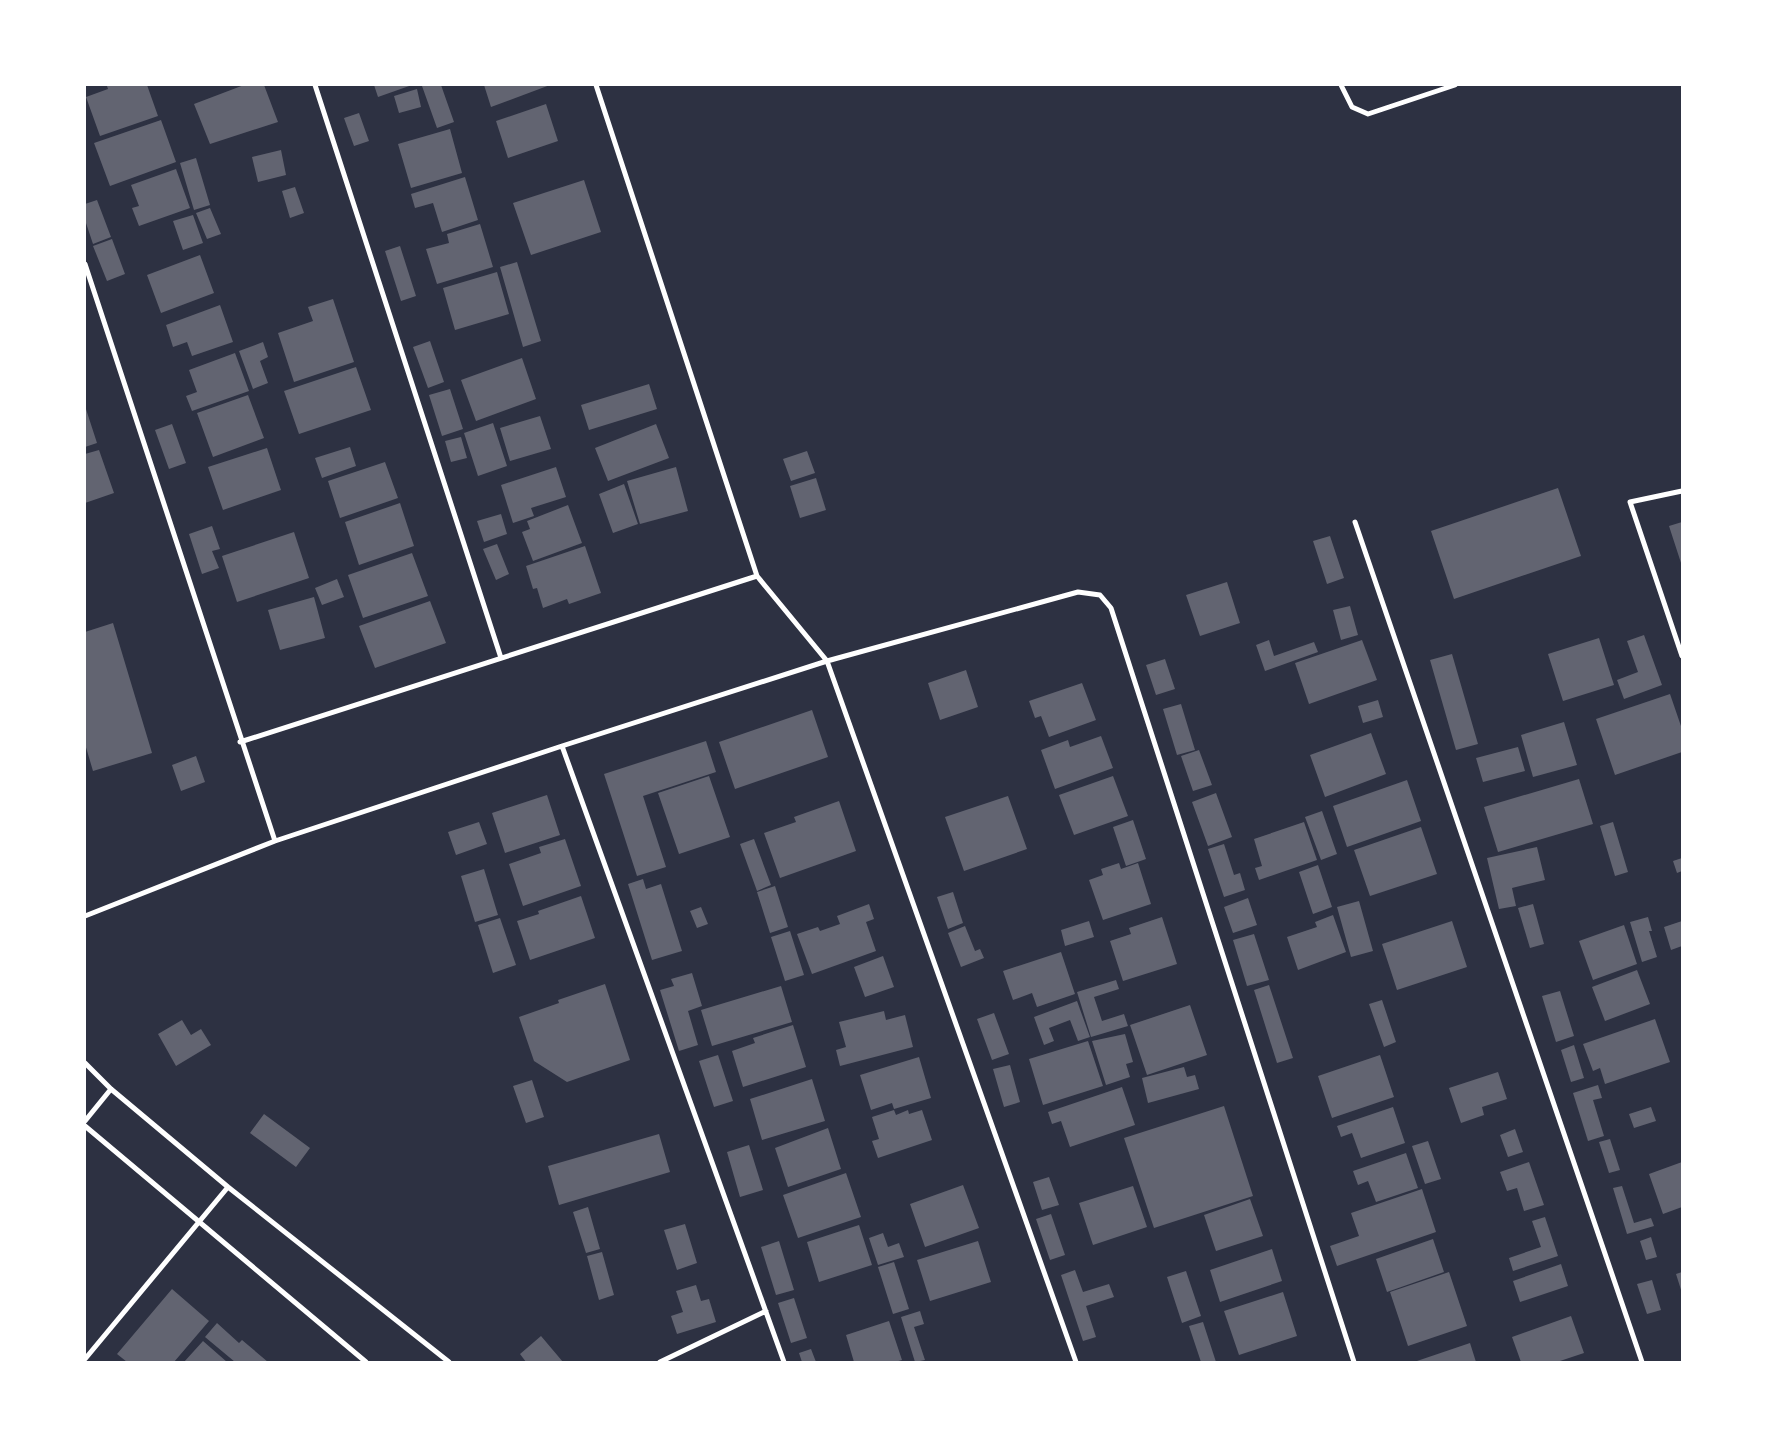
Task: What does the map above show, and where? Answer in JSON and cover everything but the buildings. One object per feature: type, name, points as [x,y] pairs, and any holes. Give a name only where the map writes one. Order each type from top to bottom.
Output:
[{"type":"street","points":[[315,85],[501,658]]},
{"type":"street","points":[[596,85],[757,576],[827,661],[1076,1362]]},
{"type":"street","points":[[1341,85],[1352,107],[1368,114],[1455,85]]},
{"type":"street","points":[[85,264],[240,742],[275,841]]},
{"type":"street","points":[[1682,491],[1630,502],[1682,656]]},
{"type":"street","points":[[1355,522],[1642,1362]]},
{"type":"street","points":[[240,742],[757,576]]},
{"type":"street","points":[[85,916],[275,841],[827,661],[1078,592],[1100,595],[1111,608],[1354,1362]]},
{"type":"street","points":[[562,746],[784,1362]]},
{"type":"street","points":[[85,1063],[111,1089],[228,1188],[449,1362]]},
{"type":"street","points":[[85,1121],[111,1089]]},
{"type":"street","points":[[85,1126],[366,1362]]},
{"type":"street","points":[[85,1359],[228,1188]]},
{"type":"street","points":[[660,1362],[766,1311]]}]
